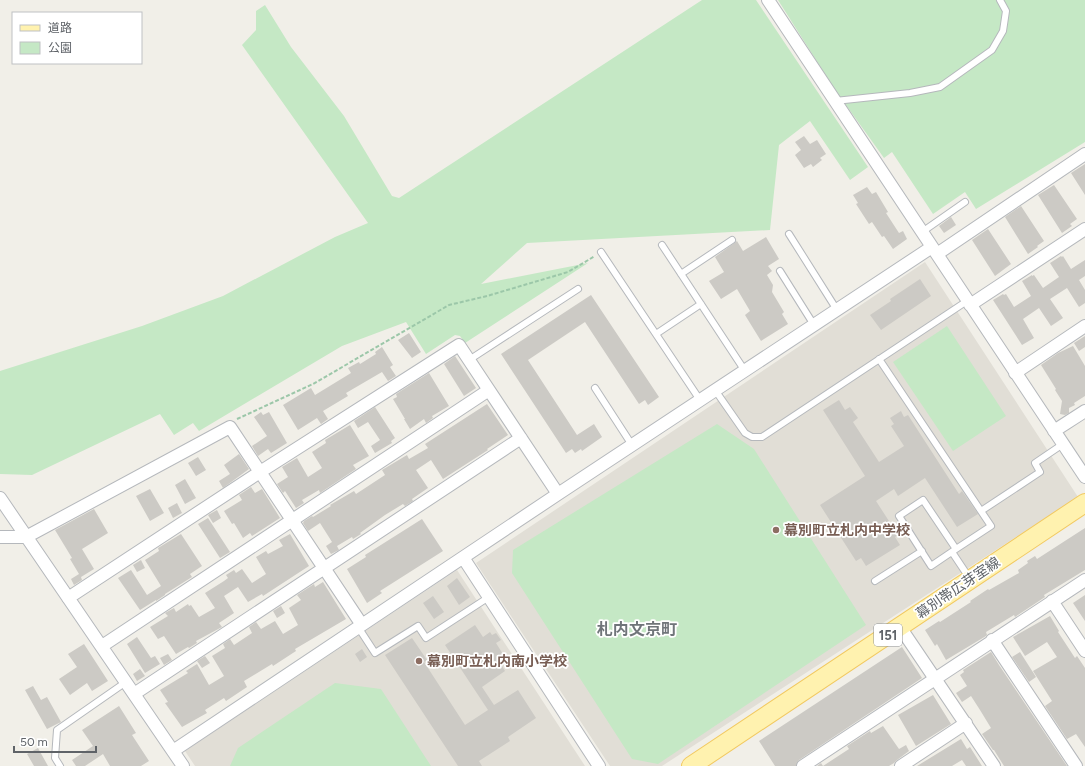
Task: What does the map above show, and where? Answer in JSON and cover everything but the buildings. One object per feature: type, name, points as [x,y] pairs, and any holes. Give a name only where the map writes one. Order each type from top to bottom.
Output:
[{"type":"main road","name":"幕別帯広芽室線","points":[[691,766],[1085,503]]},
{"type":"street","points":[[768,0],[1085,477]]},
{"type":"street","points":[[173,751],[745,370],[837,310],[934,251],[1085,154]]},
{"type":"street","points":[[969,303],[1085,229]]},
{"type":"street","points":[[1015,373],[1085,326]]},
{"type":"street","points":[[68,598],[260,472],[459,345],[558,494]]},
{"type":"street","points":[[102,646],[489,390]]},
{"type":"street","points":[[1054,431],[1085,411]]},
{"type":"street","points":[[0,537],[26,537],[230,427],[324,568],[360,626]]},
{"type":"street","points":[[134,694],[520,438]]},
{"type":"street","points":[[0,498],[183,766]]},
{"type":"street","points":[[464,558],[598,766]]},
{"type":"street","points":[[803,766],[1085,580]]},
{"type":"street","points":[[1052,601],[1085,651]]},
{"type":"street","points":[[900,627],[994,766]]},
{"type":"street","points":[[992,640],[1076,766]]},
{"type":"street","points":[[901,766],[966,723]]},
{"type":"lane","points":[[835,100],[910,93],[940,87],[992,50],[1004,31],[1006,11],[1000,0]]},
{"type":"lane","points":[[922,232],[965,202]]},
{"type":"lane","points":[[789,234],[837,310]]},
{"type":"lane","points":[[681,274],[732,240]]},
{"type":"lane","points":[[662,245],[745,370]]},
{"type":"lane","points":[[601,252],[700,400]]},
{"type":"lane","points":[[780,271],[814,325]]},
{"type":"lane","points":[[469,360],[578,288]]},
{"type":"lane","points":[[715,390],[745,433],[752,437],[762,437],[879,359],[969,303]]},
{"type":"lane","points":[[656,334],[701,304]]},
{"type":"lane","points":[[879,359],[991,526],[954,551],[931,566],[899,516],[923,500],[954,551],[970,580]]},
{"type":"lane","points":[[595,388],[632,445]]},
{"type":"lane","points":[[981,512],[1040,472],[1035,464],[1063,444]]},
{"type":"lane","points":[[875,581],[922,552]]},
{"type":"lane","points":[[360,626],[375,653],[418,626],[426,638],[489,597]]},
{"type":"lane","points":[[60,766],[55,758],[57,730],[126,682]]},
{"type":"path","points":[[230,427],[238,418],[313,384],[449,305],[487,296],[568,272],[601,252]]},
{"type":"shaded area","name":"幕別町立札内中学校","points":[[925,262],[1078,497],[662,766],[610,766],[476,563]]},
{"type":"shaded area","name":"幕別町立札内南小学校","points":[[457,570],[585,766],[195,766],[185,751]]},
{"type":"green space","points":[[702,0],[756,0],[868,167],[850,180],[810,121],[779,145],[770,230],[527,243],[481,284],[588,263],[465,343],[460,336],[455,335],[426,354],[406,322],[342,346],[199,431],[193,423],[174,435],[160,414],[32,475],[0,474],[0,371],[142,326],[223,296],[335,237],[368,223],[242,45],[256,30],[256,11],[265,5],[291,47],[344,116],[392,196],[399,198]]},
{"type":"green space","points":[[778,0],[1085,0],[1085,142],[976,209],[965,192],[933,214],[892,152],[884,158],[833,87]]},
{"type":"green space","points":[[947,326],[1006,416],[953,451],[893,362]]},
{"type":"green space","points":[[717,424],[754,449],[866,625],[658,764],[632,759],[512,573],[513,550]]},
{"type":"green space","points":[[335,683],[381,689],[431,766],[230,766],[238,748]]},
{"type":"place","name":"幕別町立札内中学校","points":[[776,530]]},
{"type":"place","name":"幕別町立札内南小学校","points":[[419,661]]},
{"type":"district","name":"札内文京町","points":[[637,629]]}]
